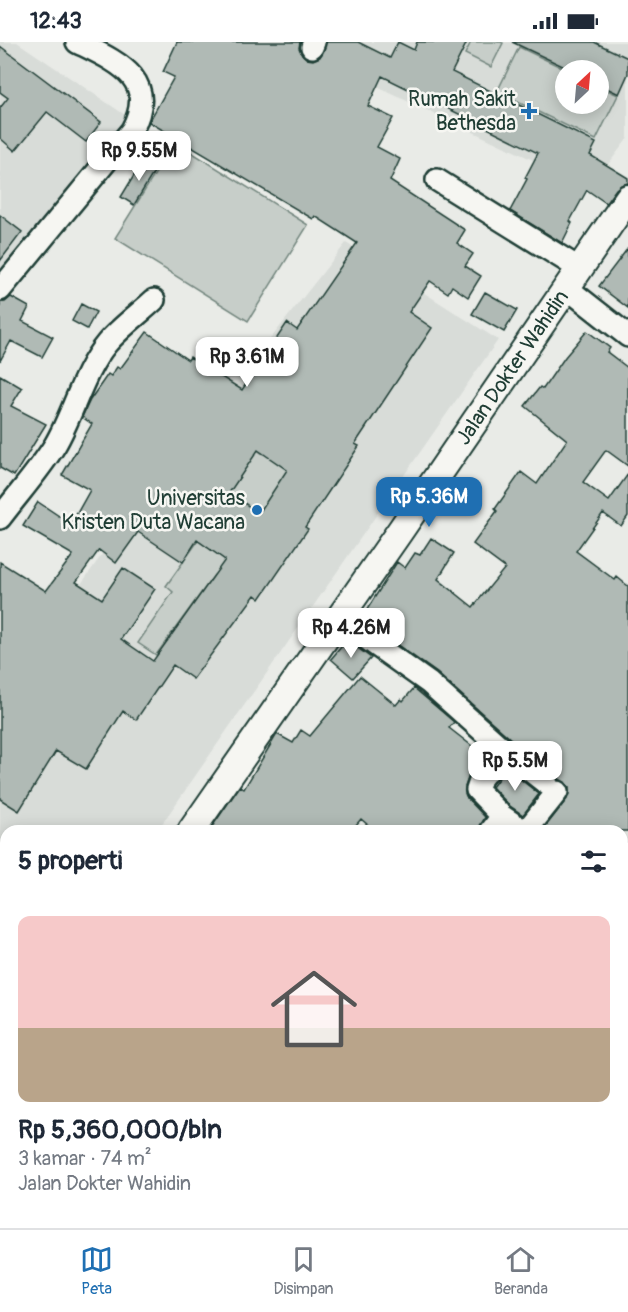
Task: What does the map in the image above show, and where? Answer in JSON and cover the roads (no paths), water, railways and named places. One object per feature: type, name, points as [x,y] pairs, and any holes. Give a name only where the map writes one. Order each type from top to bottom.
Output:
[{"type":"main road","name":"Jalan Dokter Wahidin","points":[[195,825],[628,198]]},
{"type":"street","points":[[0,290],[132,130],[140,111],[139,87],[131,74],[115,61],[77,42]]},
{"type":"street","points":[[437,180],[573,278],[628,336]]},
{"type":"street","points":[[0,518],[53,448],[68,423],[94,362],[107,344],[154,300]]},
{"type":"street","points":[[339,619],[429,683],[504,750],[552,788],[529,825]]},
{"type":"street","points":[[497,824],[477,790],[481,778],[504,750]]},
{"type":"place","name":"Rumah Sakit Bethesda","points":[[529,111]]},
{"type":"place","name":"Universitas Kristen Duta Wacana","points":[[257,510]]}]
